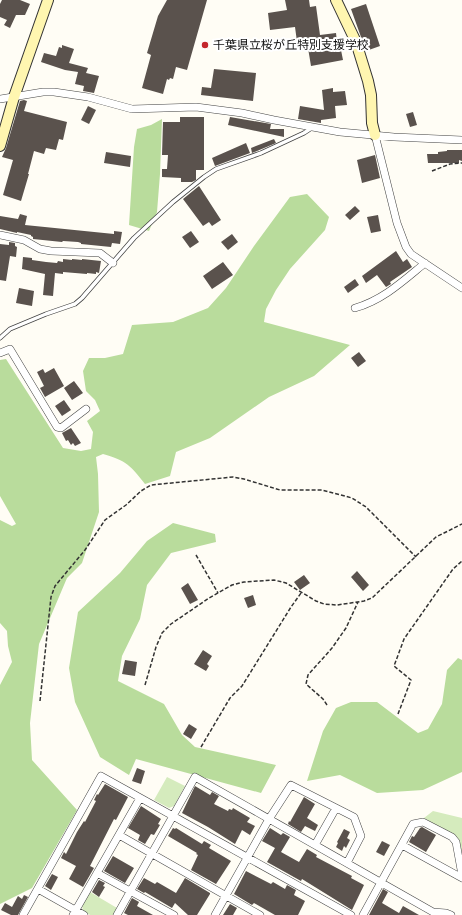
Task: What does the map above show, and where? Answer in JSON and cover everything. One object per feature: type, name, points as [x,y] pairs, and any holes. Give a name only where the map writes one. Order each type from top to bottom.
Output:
[{"type":"street","points":[[0,146],[14,97],[48,0]]},
{"type":"street","points":[[336,0],[356,42],[368,80],[371,95],[374,135],[397,223],[406,247],[411,254],[462,288]]},
{"type":"street","points":[[0,99],[43,92],[54,92],[88,97],[132,108],[196,107],[242,113],[340,132],[462,140]]},
{"type":"street","points":[[0,235],[24,240],[40,249],[51,251],[100,253],[113,263]]},
{"type":"street","points":[[355,308],[370,304],[390,291],[425,263]]},
{"type":"street","points":[[0,353],[10,350],[57,427],[61,428],[86,409]]},
{"type":"street","points":[[23,915],[101,776],[351,915]]},
{"type":"street","points":[[117,915],[195,778],[433,912],[451,915]]},
{"type":"street","points":[[214,915],[269,819],[291,785],[354,817],[361,836],[347,863]]},
{"type":"street","points":[[74,913],[140,798]]},
{"type":"street","points":[[314,845],[336,808]]},
{"type":"street","points":[[363,915],[414,824],[423,822],[452,837],[456,842],[462,876]]},
{"type":"street","points":[[119,835],[260,915]]},
{"type":"street","points":[[402,845],[462,876]]},
{"type":"street","points":[[98,873],[174,915]]},
{"type":"street","points":[[38,889],[74,913],[84,915]]},
{"type":"lane","points":[[0,338],[10,329],[75,304],[134,238],[173,202],[204,177],[216,169],[261,153],[304,134],[313,127]]},
{"type":"path","points":[[432,170],[450,164],[462,163]]},
{"type":"path","points":[[40,701],[51,597],[55,586],[85,550],[105,520],[126,505],[141,491],[152,485],[233,477],[280,490],[322,490],[352,498],[366,506],[416,557]]},
{"type":"path","points":[[145,685],[156,647],[162,633],[171,624],[232,585],[244,582],[274,580],[286,583],[301,593],[324,604],[337,605],[358,602],[372,598],[436,537],[462,524]]},
{"type":"path","points":[[196,555],[218,593]]},
{"type":"path","points":[[398,714],[411,680],[394,666],[404,639],[453,569],[462,561]]},
{"type":"path","points":[[201,746],[230,698],[242,686],[301,593]]},
{"type":"path","points":[[327,705],[306,684],[308,675],[332,648],[346,628],[358,602]]},
{"type":"green space","points":[[162,119],[157,212],[149,231],[129,225],[134,147],[137,129],[151,125]]},
{"type":"green space","points":[[307,194],[329,217],[325,230],[290,269],[276,290],[266,309],[264,322],[350,345],[314,376],[269,397],[210,438],[176,452],[170,476],[145,484],[127,464],[118,459],[103,454],[96,457],[99,512],[82,563],[67,578],[39,644],[30,723],[32,760],[77,810],[32,888],[0,904],[0,685],[12,662],[8,646],[7,631],[0,623],[0,520],[12,526],[16,524],[0,496],[0,360],[6,359],[63,448],[81,451],[91,449],[93,432],[87,421],[100,411],[95,400],[86,391],[83,371],[89,358],[105,358],[123,354],[132,325],[173,322],[208,308],[226,288],[254,246],[290,197]]},
{"type":"green space","points":[[173,523],[215,534],[216,542],[171,553],[147,585],[140,619],[122,656],[118,681],[164,704],[182,735],[195,747],[276,765],[261,793],[136,759],[129,775],[100,757],[75,702],[69,668],[78,612],[120,573],[147,541]]},
{"type":"green space","points":[[458,658],[462,660],[462,772],[423,790],[377,793],[340,775],[307,781],[323,731],[336,708],[351,702],[377,702],[418,733],[428,729],[442,704],[447,670]]},
{"type":"green space","points":[[167,777],[185,786],[174,806],[169,808],[154,800]]},
{"type":"green space","points":[[433,811],[462,818],[462,853],[458,838],[424,818]]},
{"type":"green space","points":[[90,892],[117,908],[113,915],[90,915],[83,911],[82,905]]},
{"type":"building","points":[[2,0],[20,0],[30,4],[25,15],[16,15],[10,28],[4,25],[7,20],[0,17],[0,4]]},
{"type":"building","points":[[167,0],[207,0],[187,70],[176,67],[173,79],[167,79],[163,94],[142,88],[151,55],[147,53],[158,16]]},
{"type":"building","points":[[285,0],[309,0],[310,7],[316,6],[320,35],[336,33],[338,51],[341,50],[343,60],[311,66],[308,48],[298,49],[295,27],[270,30],[268,13],[287,10]]},
{"type":"building","points":[[366,4],[380,46],[366,51],[351,9]]},
{"type":"building","points":[[62,45],[74,49],[69,63],[88,68],[86,73],[99,76],[94,93],[83,91],[84,86],[75,84],[78,72],[65,70],[41,62],[44,53],[56,56],[59,47],[62,48]]},
{"type":"building","points":[[214,69],[256,73],[253,101],[201,95],[202,87],[211,88]]},
{"type":"building","points":[[333,88],[333,92],[345,91],[347,105],[335,106],[336,118],[321,120],[321,123],[298,119],[300,106],[324,110],[322,90]]},
{"type":"building","points":[[20,101],[27,101],[24,111],[67,122],[63,140],[59,139],[56,150],[46,148],[44,154],[34,151],[21,201],[3,195],[13,160],[2,157]]},
{"type":"building","points":[[88,106],[96,110],[89,124],[81,120]]},
{"type":"building","points":[[413,112],[417,125],[410,127],[406,114]]},
{"type":"building","points":[[180,117],[204,117],[204,170],[196,170],[196,180],[192,182],[181,182],[181,178],[162,177],[162,169],[167,169],[168,155],[162,155],[163,122],[180,122]]},
{"type":"building","points":[[230,117],[271,124],[270,129],[284,129],[284,137],[228,125]]},
{"type":"building","points":[[274,139],[276,143],[252,153],[251,148]]},
{"type":"building","points":[[246,143],[250,153],[215,166],[212,158]]},
{"type":"building","points":[[447,150],[462,150],[462,161],[459,160],[459,163],[428,163],[427,154],[438,154],[438,152]]},
{"type":"building","points":[[106,152],[131,156],[130,167],[104,163]]},
{"type":"building","points":[[375,155],[380,178],[362,183],[357,160]]},
{"type":"building","points":[[199,186],[221,220],[212,226],[209,222],[203,226],[183,199]]},
{"type":"building","points":[[355,206],[360,211],[350,220],[345,215]]},
{"type":"building","points":[[20,214],[27,216],[25,225],[114,234],[114,231],[122,232],[120,244],[112,243],[111,247],[81,244],[78,242],[33,239],[31,235],[0,229],[0,216],[18,219]]},
{"type":"building","points":[[378,215],[381,231],[371,233],[367,217]]},
{"type":"building","points":[[191,231],[199,242],[190,248],[182,237]]},
{"type":"building","points":[[232,234],[238,242],[228,250],[221,242]]},
{"type":"building","points":[[9,242],[15,243],[15,246],[17,247],[16,257],[10,256],[6,281],[0,280],[0,244],[9,245]]},
{"type":"building","points":[[396,251],[403,262],[407,259],[412,267],[390,282],[391,284],[386,287],[377,275],[366,283],[362,276]]},
{"type":"building","points":[[23,257],[32,258],[32,260],[57,263],[58,261],[63,262],[63,259],[101,261],[99,273],[96,272],[96,274],[55,273],[53,296],[43,295],[45,274],[22,269]]},
{"type":"building","points":[[223,262],[233,275],[212,289],[203,276]]},
{"type":"building","points":[[355,279],[359,285],[348,293],[344,287]]},
{"type":"building","points":[[19,288],[34,291],[32,306],[16,303]]},
{"type":"building","points":[[359,352],[366,361],[358,367],[351,358]]},
{"type":"building","points":[[54,368],[64,386],[45,397],[40,388],[44,386],[37,372],[43,369],[45,373]]},
{"type":"building","points":[[74,381],[83,393],[72,400],[64,388]]},
{"type":"building","points":[[64,400],[71,410],[62,416],[55,406]]},
{"type":"building","points":[[71,428],[81,443],[75,446],[73,443],[71,445],[68,440],[66,441],[62,433]]},
{"type":"building","points":[[357,571],[369,585],[363,591],[351,577]]},
{"type":"building","points":[[304,575],[310,583],[300,590],[294,582]]},
{"type":"building","points":[[188,583],[198,600],[190,604],[181,588]]},
{"type":"building","points":[[253,595],[256,605],[248,608],[244,598]]},
{"type":"building","points":[[203,650],[212,656],[207,664],[209,666],[206,671],[194,664]]},
{"type":"building","points":[[125,660],[137,662],[135,676],[122,674]]},
{"type":"building","points":[[189,724],[197,729],[191,739],[183,734]]},
{"type":"building","points":[[137,768],[145,771],[141,784],[132,781]]},
{"type":"building","points":[[105,784],[128,797],[116,820],[114,819],[90,866],[94,868],[83,887],[69,879],[76,866],[61,858],[64,852],[66,854],[77,832],[84,821],[85,822],[96,801],[94,800],[97,794],[98,795]]},
{"type":"building","points":[[195,786],[210,795],[212,792],[219,796],[214,804],[228,811],[229,809],[232,810],[233,808],[250,818],[247,822],[255,826],[250,835],[242,830],[235,844],[182,813]]},
{"type":"building","points":[[304,797],[315,804],[307,818],[318,825],[315,831],[305,826],[301,832],[288,824]]},
{"type":"building","points":[[141,806],[161,819],[158,824],[160,825],[154,835],[151,834],[145,844],[138,840],[140,835],[128,828]]},
{"type":"building","points":[[422,827],[436,835],[426,852],[409,842],[412,836],[414,837]]},
{"type":"building","points":[[173,828],[176,828],[202,844],[204,841],[211,845],[209,848],[231,861],[216,884],[191,870],[198,855],[168,836]]},
{"type":"building","points":[[270,828],[281,835],[283,833],[290,837],[281,852],[299,862],[307,849],[317,855],[316,857],[352,876],[351,878],[364,885],[352,910],[302,879],[301,881],[267,862],[275,848],[262,841]]},
{"type":"building","points":[[344,829],[350,832],[347,838],[350,840],[346,848],[344,846],[342,851],[336,847]]},
{"type":"building","points":[[382,841],[390,845],[384,856],[376,852]]},
{"type":"building","points":[[113,856],[134,868],[125,883],[104,871]]},
{"type":"building","points":[[246,871],[271,884],[273,882],[285,889],[287,885],[296,890],[294,895],[305,901],[298,915],[275,915],[254,903],[252,905],[234,894]]},
{"type":"building","points":[[52,874],[58,877],[51,890],[45,886]]},
{"type":"building","points":[[144,878],[155,884],[157,882],[176,893],[185,878],[210,894],[197,915],[188,915],[175,903],[172,908],[137,889]]},
{"type":"building","points":[[99,880],[105,883],[103,886],[105,887],[99,897],[92,892]]},
{"type":"building","points":[[383,889],[388,892],[382,903],[399,913],[403,906],[419,915],[369,915]]},
{"type":"building","points":[[24,895],[28,897],[18,915],[11,915],[1,910],[5,903],[12,907],[18,896],[22,899]]},
{"type":"building","points":[[132,898],[139,902],[137,906],[153,915],[128,915],[124,913]]},
{"type":"building","points":[[230,904],[237,908],[233,915],[223,915]]},
{"type":"place","name":"千葉県立桜が丘特別支援学校","points":[[205,45]]}]
